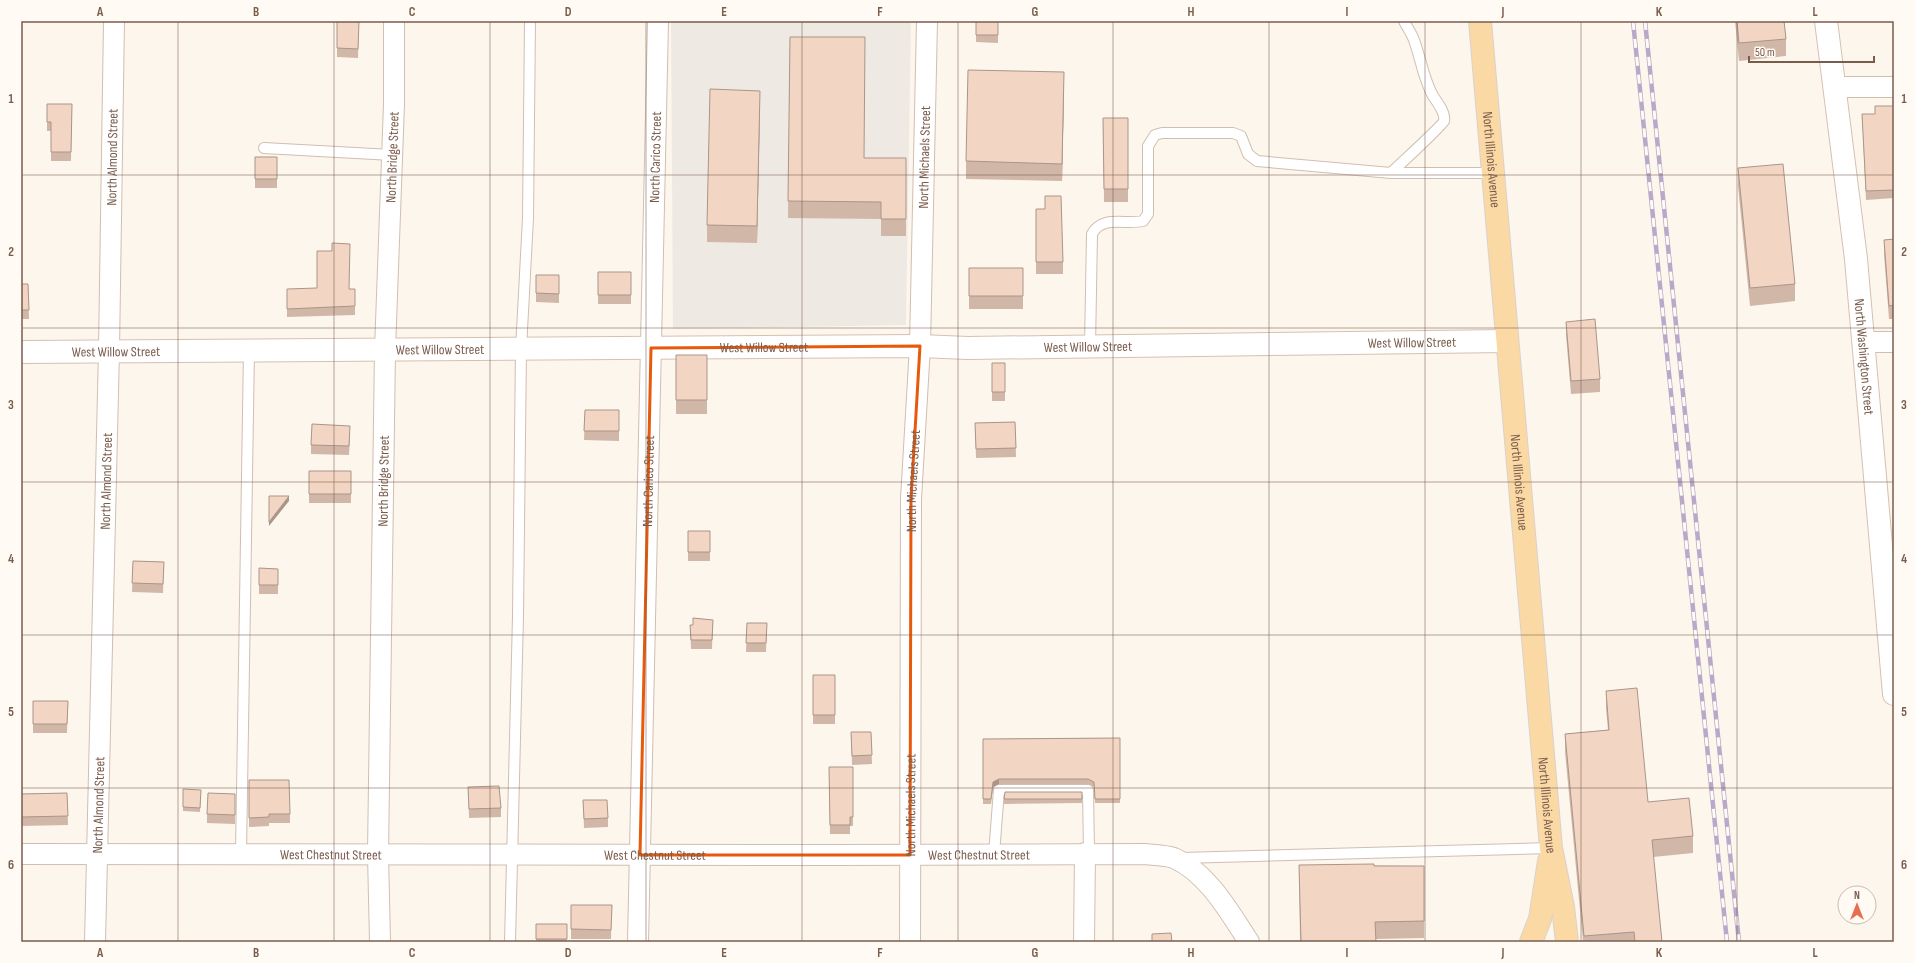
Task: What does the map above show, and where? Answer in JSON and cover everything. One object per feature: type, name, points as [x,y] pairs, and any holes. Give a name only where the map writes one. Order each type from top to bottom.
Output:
[{"type":"main road","name":"North Illinois Avenue","points":[[1480,21],[1551,848],[1563,907],[1567,942]]},
{"type":"main road","points":[[1530,942],[1540,919],[1551,848]]},
{"type":"street","name":"North Almond Street","points":[[95,942],[114,21]]},
{"type":"street","name":"North Bridge Street","points":[[380,942],[378,854],[385,350],[392,155],[394,21]]},
{"type":"street","name":"North Carico Street","points":[[638,942],[658,21]]},
{"type":"street","name":"North Michaels Street","points":[[910,942],[911,499],[920,346],[927,21]]},
{"type":"street","name":"North Washington Street","points":[[1826,21],[1856,259],[1889,578],[1894,694]]},
{"type":"street","points":[[1834,86],[1894,87]]},
{"type":"street","name":"West Willow Street","points":[[21,352],[108,350],[385,350],[920,346],[968,348],[1508,341]]},
{"type":"street","points":[[1864,342],[1894,342]]},
{"type":"street","points":[[1084,942],[1087,853]]},
{"type":"street","name":"West Chestnut Street","points":[[21,854],[1144,854],[1174,858],[1193,870],[1217,893],[1249,942]]},
{"type":"lane","points":[[510,942],[518,616],[521,349],[528,218],[530,21]]},
{"type":"lane","points":[[1391,173],[1444,122],[1444,116],[1427,84],[1414,40],[1404,21]]},
{"type":"lane","points":[[1090,347],[1092,234],[1095,227],[1102,222],[1134,223],[1143,221],[1148,214],[1148,146],[1155,135],[1162,133],[1233,133],[1241,136],[1248,154],[1257,161],[1391,173],[1494,173]]},
{"type":"lane","points":[[264,148],[392,155]]},
{"type":"lane","points":[[241,854],[249,350]]},
{"type":"lane","points":[[994,854],[999,790],[1088,790],[1087,853]]},
{"type":"lane","points":[[1174,858],[1551,848]]},
{"type":"highlighted area","points":[[920,346],[911,499],[910,855],[640,855],[651,348]]},
{"type":"shaded area","points":[[671,21],[911,21],[906,325],[673,329]]},
{"type":"building","points":[[337,21],[359,21],[358,49],[337,48]]},
{"type":"building","points":[[976,21],[998,21],[998,35],[976,35]]},
{"type":"building","points":[[1737,21],[1784,21],[1786,39],[1739,43]]},
{"type":"building","points":[[790,37],[865,37],[864,158],[906,158],[906,219],[881,219],[881,202],[788,201]]},
{"type":"building","points":[[968,70],[1064,72],[1062,164],[966,161]]},
{"type":"building","points":[[710,89],[760,91],[757,226],[707,225]]},
{"type":"building","points":[[47,104],[72,104],[71,152],[51,152],[51,122],[47,122]]},
{"type":"building","points":[[1875,106],[1894,106],[1894,190],[1866,191],[1862,114],[1875,114]]},
{"type":"building","points":[[1103,118],[1128,118],[1128,189],[1104,189]]},
{"type":"building","points":[[255,157],[277,157],[277,179],[255,179]]},
{"type":"building","points":[[1783,164],[1795,284],[1750,288],[1738,168]]},
{"type":"building","points":[[1045,196],[1061,196],[1063,262],[1036,262],[1036,209],[1045,209]]},
{"type":"building","points":[[1894,239],[1894,305],[1889,306],[1884,240]]},
{"type":"building","points":[[332,243],[350,244],[349,289],[355,289],[355,306],[287,309],[287,289],[317,288],[317,251],[332,251]]},
{"type":"building","points":[[969,268],[1023,268],[1023,296],[969,296]]},
{"type":"building","points":[[598,272],[631,272],[631,295],[598,295]]},
{"type":"building","points":[[536,275],[559,275],[559,294],[536,293]]},
{"type":"building","points":[[21,284],[28,284],[29,310],[21,310]]},
{"type":"building","points":[[1595,319],[1600,379],[1571,381],[1566,322]]},
{"type":"building","points":[[676,355],[707,355],[707,400],[676,400]]},
{"type":"building","points":[[992,363],[1005,363],[1005,392],[992,392]]},
{"type":"building","points":[[585,410],[619,410],[619,431],[584,431]]},
{"type":"building","points":[[1015,422],[1016,448],[976,449],[975,423]]},
{"type":"building","points":[[312,424],[350,426],[349,446],[311,445]]},
{"type":"building","points":[[309,471],[351,471],[351,494],[309,494]]},
{"type":"building","points":[[269,496],[289,496],[269,522]]},
{"type":"building","points":[[688,531],[710,531],[710,552],[688,552]]},
{"type":"building","points":[[133,561],[164,562],[163,584],[132,583]]},
{"type":"building","points":[[259,568],[278,569],[278,585],[259,585]]},
{"type":"building","points":[[693,618],[713,620],[712,640],[691,640],[690,625],[693,625]]},
{"type":"building","points":[[747,623],[767,623],[766,643],[746,643]]},
{"type":"building","points":[[813,675],[835,675],[835,715],[813,715]]},
{"type":"building","points":[[1637,688],[1648,802],[1689,798],[1693,836],[1652,840],[1662,942],[1635,942],[1634,932],[1584,936],[1565,734],[1609,730],[1606,691]]},
{"type":"building","points":[[33,701],[68,701],[67,724],[33,724]]},
{"type":"building","points":[[851,732],[871,732],[872,755],[852,756]]},
{"type":"building","points":[[1120,738],[1120,799],[1095,799],[1094,782],[1088,779],[999,779],[993,782],[991,799],[983,799],[983,739]]},
{"type":"building","points":[[829,767],[853,767],[853,817],[850,817],[850,825],[830,825]]},
{"type":"building","points":[[249,780],[289,780],[290,814],[269,814],[269,817],[249,818]]},
{"type":"building","points":[[499,786],[501,808],[469,809],[468,787]]},
{"type":"building","points":[[183,789],[201,790],[200,808],[183,807]]},
{"type":"building","points":[[1005,792],[1082,792],[1082,799],[1004,799]]},
{"type":"building","points":[[67,793],[68,816],[21,817],[21,794]]},
{"type":"building","points":[[208,793],[235,794],[235,815],[207,814]]},
{"type":"building","points":[[583,800],[607,800],[608,818],[584,819]]},
{"type":"building","points":[[1374,864],[1374,866],[1424,866],[1424,921],[1375,922],[1376,942],[1301,942],[1299,865]]},
{"type":"building","points":[[571,905],[612,905],[611,930],[571,929]]},
{"type":"building","points":[[536,924],[567,924],[567,939],[536,939]]},
{"type":"building","points":[[1171,933],[1172,942],[1152,942],[1152,934]]},
{"type":"railway","points":[[1633,21],[1727,942]]},
{"type":"railway","points":[[1645,21],[1739,942]]}]
